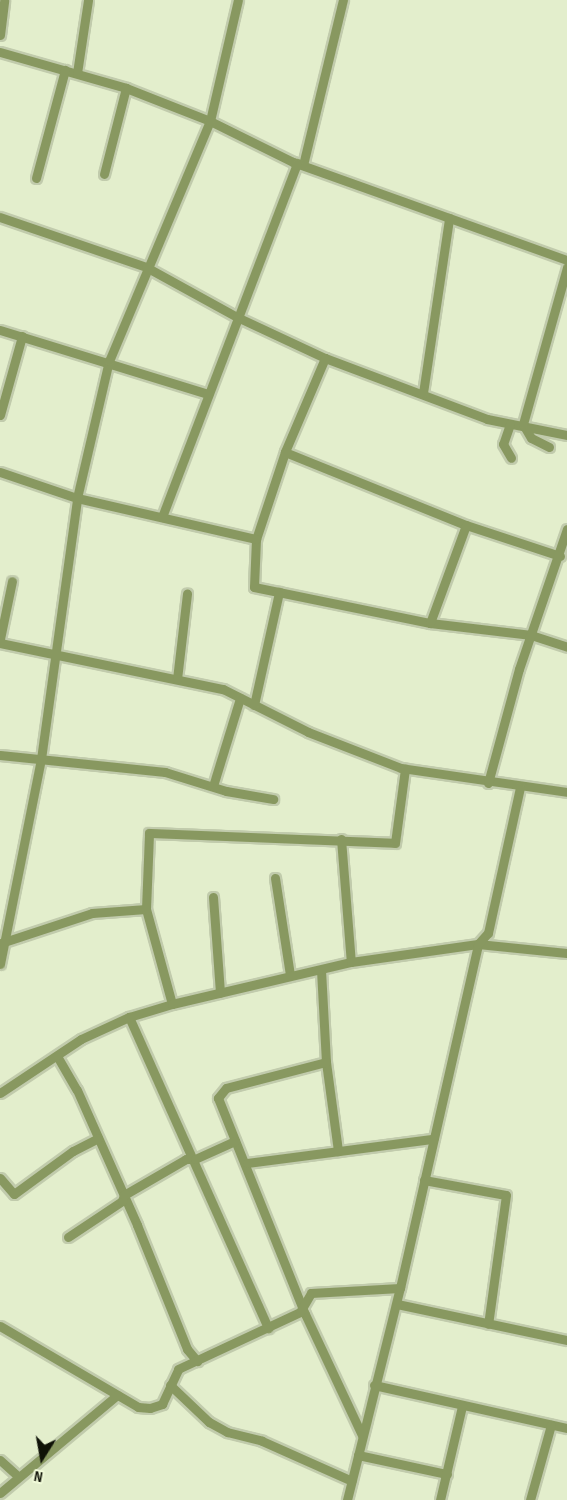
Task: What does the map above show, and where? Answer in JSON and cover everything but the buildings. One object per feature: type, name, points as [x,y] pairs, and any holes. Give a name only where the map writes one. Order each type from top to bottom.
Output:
[{"type":"street","points":[[0,34],[4,0]]},
{"type":"street","points":[[77,73],[88,0]]},
{"type":"street","points":[[0,964],[41,759],[77,498],[109,362],[146,267],[210,121],[237,0]]},
{"type":"street","points":[[162,517],[237,317],[300,164],[343,0]]},
{"type":"street","points":[[0,52],[126,88],[210,121],[300,164],[567,260]]},
{"type":"street","points":[[36,178],[65,70]]},
{"type":"street","points":[[104,174],[126,88]]},
{"type":"street","points":[[0,217],[146,267],[237,317],[325,358],[510,424],[523,424],[567,435]]},
{"type":"street","points":[[423,393],[449,218]]},
{"type":"street","points":[[549,447],[531,438],[523,424],[567,267]]},
{"type":"street","points":[[0,330],[208,394]]},
{"type":"street","points":[[0,415],[22,336]]},
{"type":"street","points":[[325,358],[285,452],[256,539],[254,587],[430,623],[531,635],[567,647]]},
{"type":"street","points":[[510,424],[503,444],[511,458]]},
{"type":"street","points":[[285,452],[466,525],[560,556]]},
{"type":"street","points":[[0,472],[77,498],[256,539]]},
{"type":"street","points":[[430,623],[466,525]]},
{"type":"street","points":[[488,783],[531,635],[560,556],[567,529]]},
{"type":"street","points":[[12,581],[0,641],[223,689],[308,732],[405,769],[488,783],[567,792]]},
{"type":"street","points":[[254,705],[279,592]]},
{"type":"street","points":[[177,679],[187,594]]},
{"type":"street","points":[[213,786],[240,698]]},
{"type":"street","points":[[0,755],[165,772],[213,786],[273,799]]},
{"type":"street","points":[[171,1004],[146,909],[149,833],[341,839],[395,843],[405,769]]},
{"type":"street","points":[[347,1500],[374,1385],[397,1304],[478,944],[488,933],[520,786]]},
{"type":"street","points":[[341,839],[351,962]]},
{"type":"street","points":[[275,878],[290,975]]},
{"type":"street","points":[[213,897],[220,993]]},
{"type":"street","points":[[3,943],[92,913],[146,909]]},
{"type":"street","points":[[0,1093],[81,1039],[129,1017],[171,1004],[351,962],[478,944],[567,953]]},
{"type":"street","points":[[321,970],[326,1062],[338,1151]]},
{"type":"street","points":[[129,1017],[195,1159],[267,1328]]},
{"type":"street","points":[[57,1056],[124,1195],[187,1349],[197,1361]]},
{"type":"street","points":[[326,1062],[220,1091],[218,1098],[235,1141],[247,1163],[304,1306],[362,1435]]},
{"type":"street","points":[[0,1178],[14,1194],[73,1151],[98,1138]]},
{"type":"street","points":[[247,1163],[433,1139]]},
{"type":"street","points":[[68,1237],[122,1201],[124,1195],[186,1159],[195,1159],[235,1141]]},
{"type":"street","points":[[424,1180],[506,1195],[488,1324]]},
{"type":"street","points":[[0,1326],[138,1407],[150,1408],[162,1404],[178,1370],[300,1312],[311,1293],[400,1288]]},
{"type":"street","points":[[397,1304],[567,1340]]},
{"type":"street","points":[[170,1385],[209,1422],[227,1432],[262,1441],[352,1481]]},
{"type":"street","points":[[374,1385],[567,1428]]},
{"type":"street","points":[[0,1493],[117,1395]]},
{"type":"street","points":[[440,1500],[462,1406]]},
{"type":"street","points":[[530,1500],[551,1425]]},
{"type":"street","points":[[358,1455],[447,1474]]},
{"type":"street","points":[[0,1460],[19,1477]]}]
